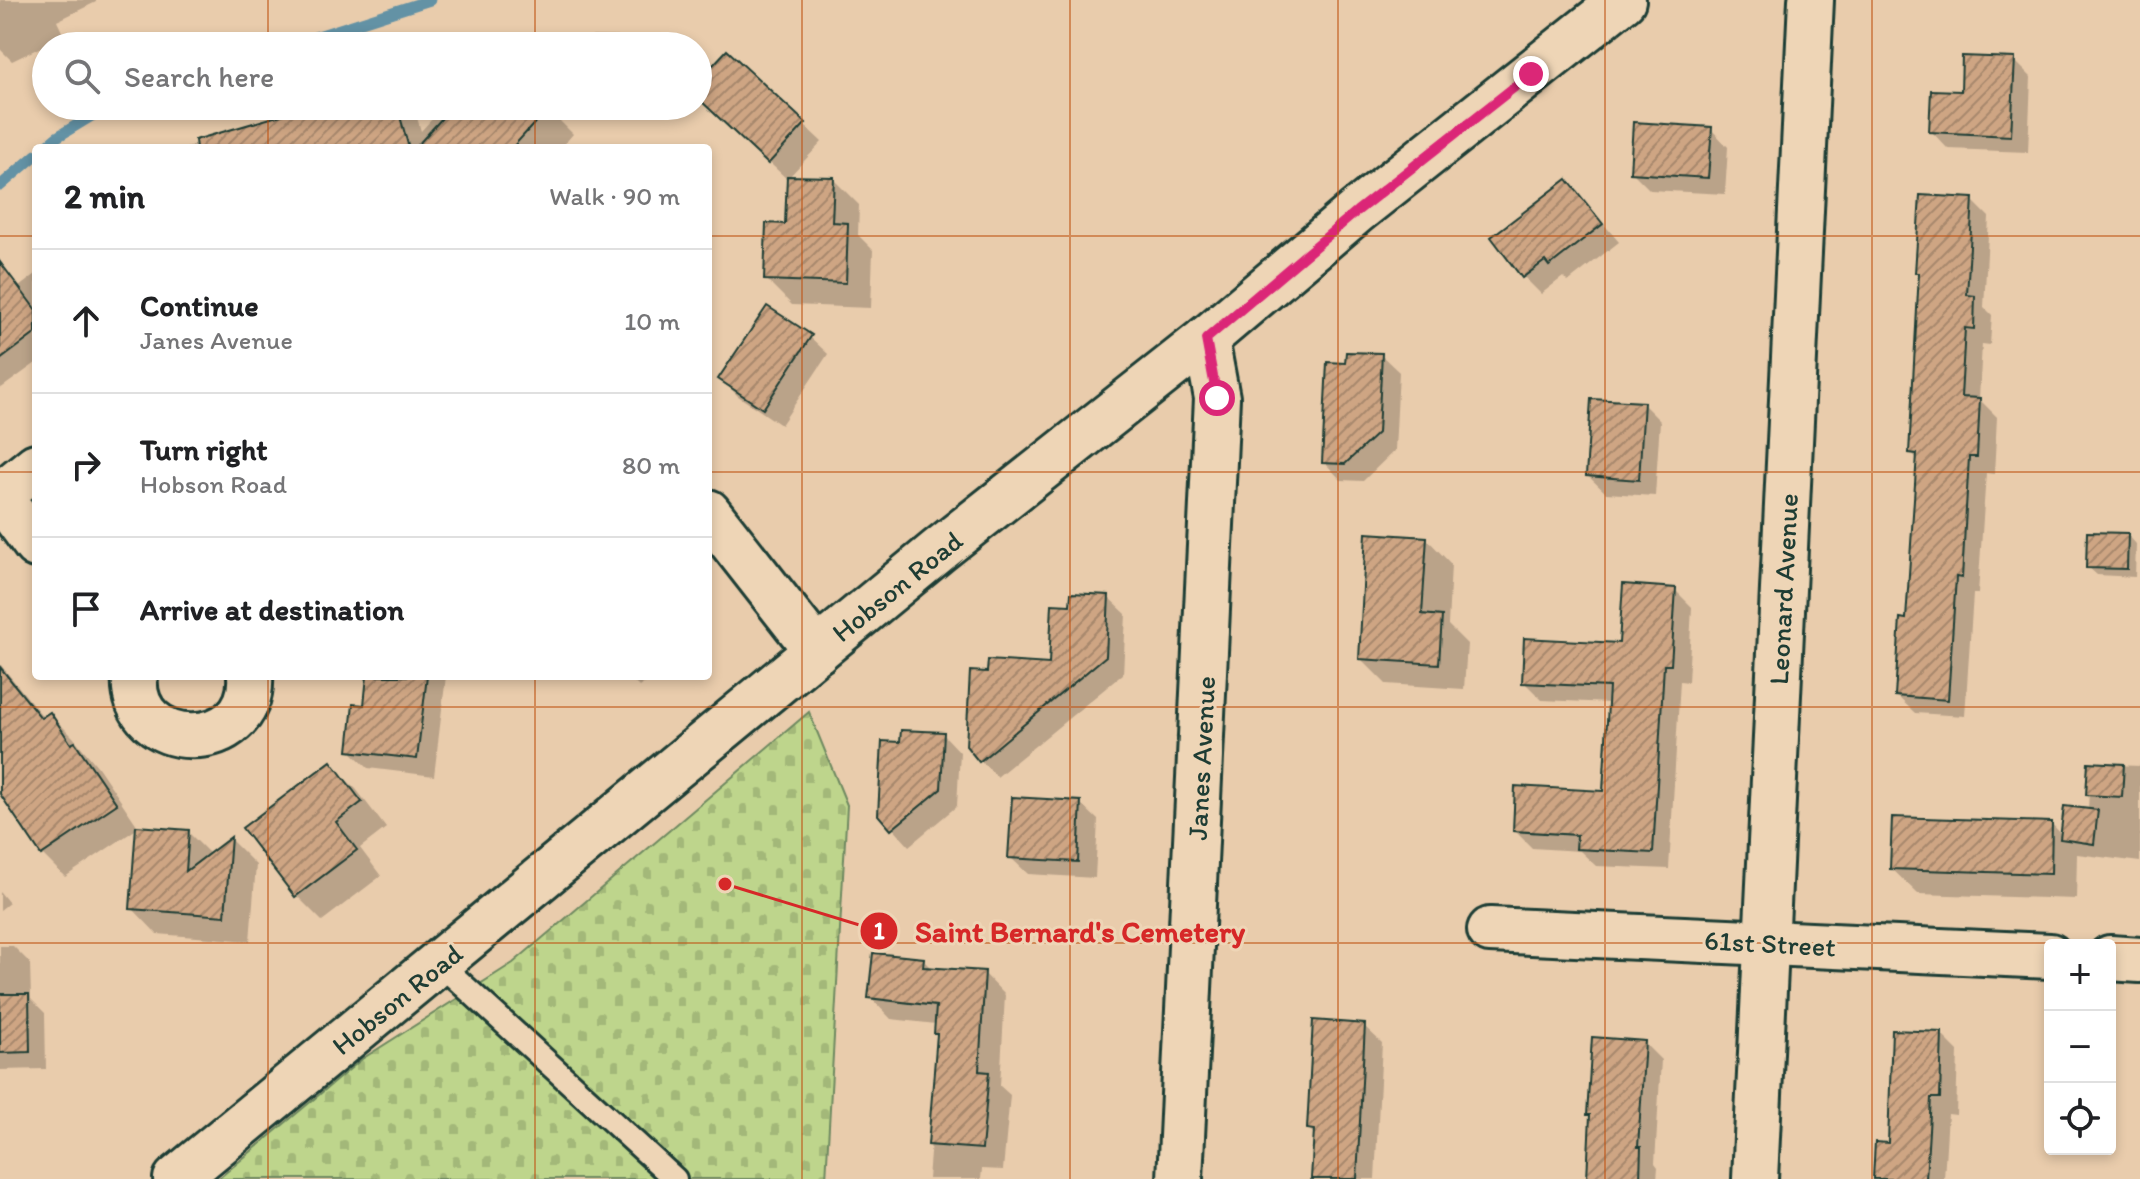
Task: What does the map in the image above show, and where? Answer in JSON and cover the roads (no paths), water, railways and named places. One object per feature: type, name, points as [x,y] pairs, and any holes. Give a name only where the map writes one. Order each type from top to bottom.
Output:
[{"type":"street","name":"Hobson Road","points":[[176,1179],[817,651],[1206,339],[1357,211],[1623,0]]},
{"type":"street","name":"Leonard Avenue","points":[[1755,1179],[1811,0]]},
{"type":"street","name":"Janes Avenue","points":[[1180,1179],[1217,398],[1206,339]]},
{"type":"street","points":[[32,469],[0,495],[32,539]]},
{"type":"street","points":[[712,517],[817,651]]},
{"type":"street","points":[[136,680],[139,703],[150,720],[167,731],[186,736],[213,732],[236,717],[246,702],[249,680]]},
{"type":"street","name":"61st Street","points":[[1490,930],[2044,956]]},
{"type":"street","points":[[2116,958],[2140,960]]},
{"type":"lane","points":[[440,964],[675,1179]]},
{"type":"waterway","points":[[331,32],[430,0]]},
{"type":"waterway","points":[[49,144],[85,120]]},
{"type":"waterway","points":[[0,186],[32,158]]},
{"type":"place","name":"Saint Bernard's Cemetery","points":[[725,884]]}]
